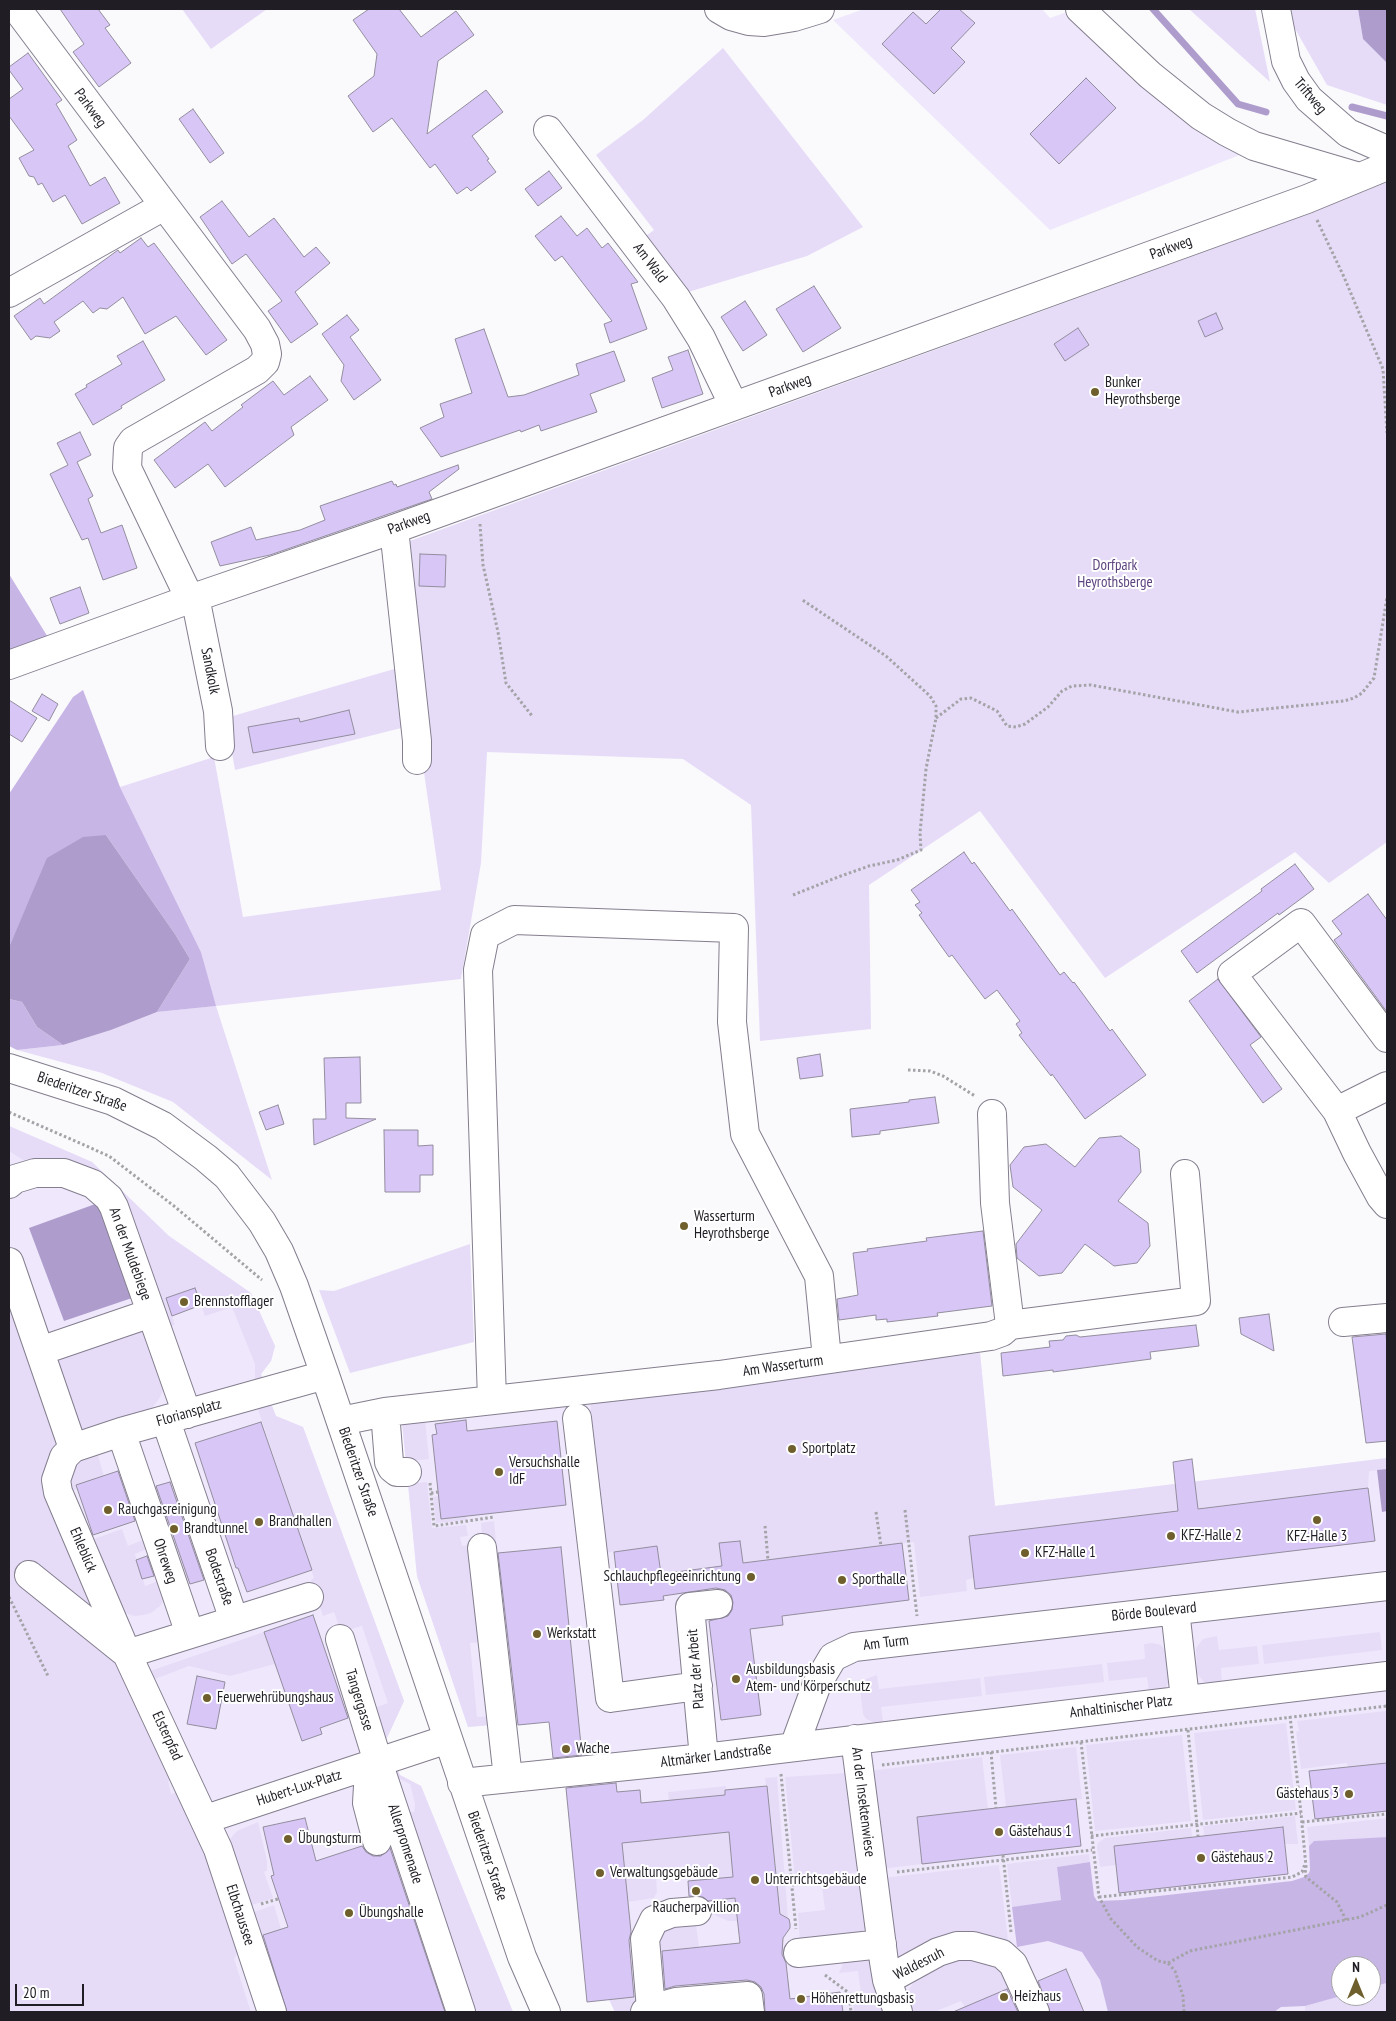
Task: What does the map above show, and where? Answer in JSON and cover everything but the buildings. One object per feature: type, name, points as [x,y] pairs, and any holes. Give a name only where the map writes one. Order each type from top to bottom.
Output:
[{"type":"street","name":"Parkweg","points":[[17,9],[257,330],[265,344],[267,354],[265,362],[257,370],[133,441],[128,448],[127,468],[193,598]]},
{"type":"street","points":[[719,9],[731,16],[749,21],[764,22],[794,17],[820,9]]},
{"type":"street","points":[[1080,9],[1150,75],[1201,116],[1227,132],[1254,146],[1359,178]]},
{"type":"street","name":"Triftweg","points":[[1276,9],[1286,61],[1296,81],[1309,99],[1348,133],[1387,150]]},
{"type":"street","name":"Am Wald","points":[[548,130],[676,298],[701,338],[734,406]]},
{"type":"street","name":"Parkweg","points":[[9,665],[193,598],[394,529],[1307,199],[1387,166]]},
{"type":"street","points":[[9,293],[164,206]]},
{"type":"street","points":[[394,529],[418,760]]},
{"type":"street","name":"Sandkolk","points":[[193,598],[218,711],[220,746]]},
{"type":"street","points":[[492,1400],[478,970],[485,935],[514,920],[734,928],[732,1022],[745,1134],[819,1276],[827,1359]]},
{"type":"street","points":[[1387,1038],[1301,923],[1232,974],[1336,1111],[1381,1197],[1387,1204]]},
{"type":"street","name":"Biederitzer Straße","points":[[9,1068],[79,1089],[135,1111],[177,1137],[227,1176],[262,1222],[294,1286],[315,1377],[341,1421],[522,1957],[546,2012]]},
{"type":"street","points":[[1336,1111],[1386,1082]]},
{"type":"street","points":[[992,1114],[995,1202],[1010,1324],[1196,1302],[1185,1174]]},
{"type":"street","name":"An der Muldebiege","points":[[9,1184],[35,1172],[54,1172],[82,1180],[102,1191],[114,1207],[151,1313],[176,1418]]},
{"type":"street","points":[[9,1262],[73,1448]]},
{"type":"street","points":[[40,1352],[151,1313]]},
{"type":"street","points":[[1343,1322],[1387,1318]]},
{"type":"street","name":"Am Wasserturm","points":[[341,1421],[385,1412],[719,1374],[991,1336],[1002,1332],[1010,1324]]},
{"type":"street","name":"Floriansplatz","points":[[73,1448],[121,1432],[176,1418],[315,1377]]},
{"type":"street","points":[[385,1412],[389,1462],[392,1468],[397,1472],[418,1475]]},
{"type":"street","name":"Bodestraße","points":[[176,1418],[234,1620]]},
{"type":"street","points":[[577,1418],[610,1698],[698,1686]]},
{"type":"street","name":"Ohreweg","points":[[121,1432],[190,1634]]},
{"type":"street","name":"Ehleblick","points":[[73,1448],[64,1457],[58,1470],[56,1480],[58,1492],[128,1654]]},
{"type":"street","points":[[482,1548],[508,1778]]},
{"type":"street","points":[[29,1575],[128,1654],[309,1597]]},
{"type":"street","name":"Börde Boulevard","points":[[921,1638],[1387,1586]]},
{"type":"street","name":"Platz der Arbeit","points":[[704,1758],[690,1607],[718,1604]]},
{"type":"street","points":[[1175,1610],[1185,1699]]},
{"type":"street","name":"Tangergasse","points":[[340,1638],[385,1759]]},
{"type":"street","name":"Am Turm","points":[[794,1747],[817,1684],[832,1657],[854,1647],[921,1638]]},
{"type":"street","name":"Elsterpfad","points":[[128,1654],[206,1819]]},
{"type":"street","name":"Anhaltinischer Platz","points":[[856,1739],[1387,1676]]},
{"type":"street","name":"Hubert-Lux-Platz","points":[[206,1819],[448,1739]]},
{"type":"street","name":"Altmärker Landstraße","points":[[462,1783],[508,1778],[538,1781],[576,1772],[856,1739]]},
{"type":"street","name":"An der Insektenwiese","points":[[856,1739],[887,1980],[898,2012]]},
{"type":"street","points":[[376,1841],[367,1803],[368,1786],[385,1759]]},
{"type":"street","name":"Allerpromenade","points":[[385,1759],[461,2012]]},
{"type":"street","name":"Elbchaussee","points":[[206,1819],[218,1849],[272,2012]]},
{"type":"street","points":[[697,1911],[672,1913],[654,1920],[645,1939],[648,2010],[676,2002],[748,1996],[750,2012]]},
{"type":"street","points":[[798,1953],[882,1944]]},
{"type":"street","name":"Waldesruh","points":[[887,1980],[938,1952],[957,1946],[989,1949],[1002,1954],[1013,1964],[1035,2012]]},
{"type":"path","points":[[1307,199],[1344,277],[1383,369],[1387,433]]},
{"type":"path","points":[[480,520],[483,565],[498,632],[506,683],[532,717]]},
{"type":"path","points":[[936,718],[961,699],[971,698],[997,711],[1007,726],[1016,727],[1025,724],[1048,707],[1062,691],[1072,686],[1091,685],[1238,712],[1344,701],[1362,693],[1374,678],[1387,597]]},
{"type":"path","points":[[793,895],[869,866],[897,860],[921,850],[920,833],[926,768],[936,718],[936,706],[930,696],[886,656],[802,599]]},
{"type":"path","points":[[908,1070],[930,1071],[943,1076],[975,1096],[992,1114]]},
{"type":"path","points":[[9,1112],[109,1156],[204,1230],[254,1271],[266,1284]]},
{"type":"path","points":[[418,1475],[431,1493],[434,1526],[494,1517]]},
{"type":"path","points":[[431,1493],[438,1492]]},
{"type":"path","points":[[905,1510],[921,1638]]},
{"type":"path","points":[[876,1512],[880,1546]]},
{"type":"path","points":[[765,1526],[768,1560]]},
{"type":"path","points":[[9,1597],[48,1676]]},
{"type":"path","points":[[1286,1687],[1302,1822],[1306,1877],[1337,1902],[1346,1920]]},
{"type":"path","points":[[1185,1699],[1198,1836]]},
{"type":"path","points":[[988,1723],[996,1808]]},
{"type":"path","points":[[1081,1742],[1099,1898],[1111,1919],[1137,1947],[1158,1961],[1168,1963],[1175,1971],[1181,1986],[1184,2012]]},
{"type":"path","points":[[781,1773],[798,1953],[849,1993],[851,2012]]},
{"type":"path","points":[[1091,1836],[1301,1813]]},
{"type":"path","points":[[1302,1822],[1387,1814]]},
{"type":"path","points":[[792,1885],[1092,1850]]},
{"type":"path","points":[[1003,1855],[1012,1949],[1008,1961]]},
{"type":"path","points":[[1099,1898],[1292,1878],[1302,1872],[1305,1863]]},
{"type":"path","points":[[1168,1963],[1190,1951],[1360,1918],[1387,1905]]},
{"type":"shaded area","points":[[864,9],[1042,9],[1050,18],[1067,12],[1242,154],[1050,230],[833,20]]},
{"type":"shaded area","points":[[1358,9],[1387,9],[1387,63],[1363,39]]},
{"type":"shaded area","points":[[9,574],[49,639],[9,653]]},
{"type":"shaded area","points":[[83,690],[120,787],[201,952],[216,1006],[157,1012],[190,959],[175,934],[106,835],[27,906],[9,947],[9,794],[73,697]]},
{"type":"shaded area","points":[[106,835],[175,934],[190,959],[157,1012],[111,1030],[63,1045],[37,1027],[22,1002],[9,999],[9,947],[47,858],[83,837]]},
{"type":"shaded area","points":[[9,999],[22,1002],[37,1027],[63,1045],[17,1050],[9,1046]]},
{"type":"shaded area","points":[[9,1126],[92,1162],[169,1236],[251,1293],[275,1346],[271,1361],[261,1374],[270,1401],[276,1416],[303,1427],[404,1701],[386,1740],[400,1775],[421,1786],[513,2012],[226,2012],[9,1449]]},
{"type":"shaded area","points":[[98,1203],[132,1298],[64,1321],[29,1228]]},
{"type":"shaded area","points":[[980,1353],[995,1506],[1387,1458],[1387,2012],[615,2012],[609,2000],[587,2002],[565,1784],[553,1760],[551,1722],[468,1727],[417,1576],[402,1423]]},
{"type":"shaded area","points":[[1387,1469],[1387,1511],[1382,1512],[1377,1470]]},
{"type":"shaded area","points":[[1387,1837],[1387,1983],[1381,1984],[1381,1956],[1331,1956],[1331,1999],[1305,2006],[1281,2007],[1274,2012],[1108,2012],[1100,1980],[1082,1952],[1048,1941],[1017,1947],[1012,1907],[1061,1900],[1057,1867],[1090,1862],[1094,1896],[1097,1901],[1123,1900],[1292,1881],[1309,1873],[1309,1846],[1314,1841]]},
{"type":"green space","points":[[182,9],[267,9],[211,49]]},
{"type":"green space","points":[[1189,9],[1255,9],[1270,82]]},
{"type":"green space","points":[[1291,9],[1358,9],[1363,39],[1387,63],[1387,105],[1327,85],[1294,27]]},
{"type":"green space","points":[[723,48],[863,227],[807,256],[685,293],[643,238],[654,230],[596,155],[643,120]]},
{"type":"green space","name":"Dorfpark Heyrothsberge","points":[[1387,182],[1387,842],[1329,883],[1295,852],[1105,978],[980,811],[869,885],[871,1029],[760,1041],[751,805],[683,759],[487,752],[481,863],[461,979],[216,1006],[272,1180],[173,1102],[102,1073],[17,1050],[63,1045],[111,1030],[157,1012],[215,1006],[201,952],[120,787],[214,757],[243,917],[441,890],[417,724],[235,770],[226,718],[401,667],[385,550],[1314,212]]},
{"type":"green space","points":[[9,1126],[92,1162],[169,1236],[251,1293],[275,1346],[271,1361],[261,1374],[263,1380],[255,1383],[255,1364],[232,1307],[205,1316],[201,1305],[172,1316],[175,1325],[163,1328],[124,1214],[38,1163],[23,1160],[9,1151]]},
{"type":"green space","points":[[470,1244],[474,1342],[350,1373],[319,1290],[334,1291]]},
{"type":"green space","points":[[9,1288],[58,1438],[49,1471],[121,1663],[178,1778],[168,1781],[171,1794],[184,1790],[242,1944],[234,1959],[251,2012],[9,2012]]},
{"type":"green space","points":[[143,1323],[164,1388],[159,1399],[151,1409],[142,1414],[81,1433],[52,1355]]},
{"type":"green space","name":"Sportplatz","points":[[980,1353],[995,1506],[1387,1458],[1387,1469],[1369,1471],[1368,1488],[969,1536],[974,1578],[966,1580],[967,1591],[920,1597],[914,1542],[743,1563],[739,1541],[719,1544],[722,1566],[661,1574],[657,1546],[605,1553],[590,1401]]},
{"type":"green space","points":[[270,1401],[276,1416],[303,1427],[404,1701],[386,1740],[371,1709],[388,1703],[362,1626],[341,1632],[334,1612],[323,1616],[311,1580],[314,1578],[258,1409],[234,1413]]},
{"type":"green space","points":[[425,1420],[429,1459],[406,1462],[402,1423]]},
{"type":"green space","points":[[97,1452],[104,1476],[76,1485],[77,1489],[70,1490],[70,1464]]},
{"type":"green space","points":[[427,1482],[432,1528],[466,1525],[468,1536],[460,1537],[462,1546],[471,1545],[480,1642],[470,1643],[477,1717],[491,1716],[492,1725],[468,1727],[417,1576],[408,1484]]},
{"type":"green space","points":[[438,1496],[441,1519],[466,1516],[467,1520],[436,1523],[433,1497]]},
{"type":"green space","points":[[494,1521],[497,1553],[482,1535],[481,1523]]},
{"type":"green space","points":[[122,1529],[128,1546],[143,1540],[152,1547],[135,1554],[145,1586],[163,1579],[164,1599],[160,1606],[151,1613],[134,1616],[118,1610],[91,1540]]},
{"type":"green space","points":[[264,1632],[275,1664],[230,1676],[189,1666],[155,1679],[150,1671]]},
{"type":"green space","points":[[1380,1632],[1382,1650],[1264,1664],[1262,1645]]},
{"type":"green space","points":[[1217,1636],[1219,1650],[1257,1646],[1259,1664],[1221,1668],[1222,1684],[1204,1682],[1197,1673],[1196,1648],[1203,1639]]},
{"type":"green space","points":[[1144,1644],[1161,1645],[1168,1654],[1169,1681],[1166,1687],[1149,1692],[1147,1677],[1109,1681],[1107,1663],[1145,1659]]},
{"type":"green space","points":[[1102,1664],[1104,1682],[986,1695],[984,1677]]},
{"type":"green space","points":[[877,1675],[879,1689],[980,1678],[982,1696],[881,1707],[883,1722],[876,1723],[866,1719],[863,1714],[860,1689],[866,1679]]},
{"type":"green space","points":[[1386,1711],[1387,1763],[1348,1767],[1347,1763],[1301,1769],[1296,1732],[1299,1731],[1297,1721]]},
{"type":"green space","points":[[1286,1723],[1296,1810],[1203,1820],[1194,1733]]},
{"type":"green space","points":[[1182,1735],[1191,1821],[1095,1831],[1086,1745]]},
{"type":"green space","points":[[1076,1747],[1082,1799],[1006,1807],[1000,1755]]},
{"type":"green space","points":[[982,1757],[988,1809],[917,1817],[922,1864],[881,1869],[869,1771]]},
{"type":"green space","points":[[397,1769],[400,1775],[421,1786],[513,2012],[470,2012],[406,1811],[414,1812],[415,1804],[410,1784],[398,1778],[393,1778],[392,1771]]},
{"type":"green space","points":[[846,1773],[860,1872],[795,1879],[785,1777]]},
{"type":"green space","points":[[777,1777],[788,1918],[781,1916],[765,1778]]},
{"type":"green space","points":[[726,1786],[725,1795],[669,1801],[668,1792]]},
{"type":"green space","points":[[1295,1816],[1298,1844],[1204,1835],[1203,1826]]},
{"type":"green space","points":[[1387,1818],[1387,1837],[1314,1841],[1309,1846],[1307,1827]]},
{"type":"green space","points":[[258,1822],[267,1861],[267,1870],[264,1872],[273,1898],[243,1908],[227,1847],[230,1839],[237,1831]]},
{"type":"green space","points":[[1191,1828],[1192,1837],[1189,1838],[1114,1846],[1116,1865],[1100,1867],[1097,1847],[1098,1843],[1105,1838]]},
{"type":"green space","points":[[729,1832],[738,1921],[728,1921],[708,1912],[704,1870],[699,1865],[659,1869],[656,1876],[657,1892],[654,1898],[628,1902],[622,1843]]},
{"type":"green space","points":[[1089,1854],[1090,1862],[1057,1867],[1061,1900],[1012,1907],[1007,1864]]},
{"type":"green space","points":[[999,1865],[1009,1949],[899,1959],[896,1957],[881,1878]]},
{"type":"green space","points":[[864,1882],[866,1927],[861,1933],[800,1943],[798,1913],[825,1910],[822,1886]]},
{"type":"green space","points":[[274,1905],[281,1929],[252,1939],[245,1915]]},
{"type":"green space","points":[[664,1923],[696,1924],[699,1947],[652,1952]]},
{"type":"green space","points":[[958,1955],[996,1964],[1011,1988],[965,2007],[961,2001],[934,2012],[908,2012],[905,1998],[920,1974]]},
{"type":"green space","points":[[861,1958],[874,1964],[888,2012],[854,2012],[852,1995],[861,1993],[858,1971],[839,1973],[844,1961]]},
{"type":"green space","points":[[1387,1983],[1387,2012],[1305,2012],[1305,2006],[1331,1999],[1331,2006],[1381,2006],[1381,1984]]},
{"type":"green space","points":[[637,1996],[633,2012],[615,2012],[609,1999]]},
{"type":"waterway","points":[[1153,9],[1238,104],[1266,112]]},
{"type":"waterway","points":[[1352,107],[1387,116]]},
{"type":"place","name":"Bunker Heyrothsberge","points":[[1095,392]]},
{"type":"place","name":"Wasserturm Heyrothsberge","points":[[684,1226]]},
{"type":"place","name":"Brennstofflager","points":[[184,1302]]},
{"type":"place","name":"Sportplatz","points":[[792,1449]]},
{"type":"place","name":"Versuchshalle IdF","points":[[499,1472]]},
{"type":"place","name":"Rauchgasreinigung","points":[[108,1510]]},
{"type":"place","name":"KFZ-Halle 3","points":[[1317,1520]]},
{"type":"place","name":"Brandhallen","points":[[259,1522]]},
{"type":"place","name":"Brandtunnel","points":[[174,1529]]},
{"type":"place","name":"KFZ-Halle 2","points":[[1171,1536]]},
{"type":"place","name":"KFZ-Halle 1","points":[[1025,1553]]},
{"type":"place","name":"Schlauchpflegeeinrichtung","points":[[751,1577]]},
{"type":"place","name":"Sporthalle","points":[[842,1580]]},
{"type":"place","name":"Werkstatt","points":[[537,1634]]},
{"type":"place","name":"Ausbildungsbasis Atem- und Körperschutz","points":[[736,1679]]},
{"type":"place","name":"Feuerwehrübungshaus","points":[[207,1698]]},
{"type":"place","name":"Wache","points":[[566,1749]]},
{"type":"place","name":"Gästehaus 3","points":[[1349,1794]]},
{"type":"place","name":"Gästehaus 1","points":[[999,1832]]},
{"type":"place","name":"Übungsturm","points":[[288,1839]]},
{"type":"place","name":"Gästehaus 2","points":[[1201,1858]]},
{"type":"place","name":"Verwaltungsgebäude","points":[[600,1873]]},
{"type":"place","name":"Unterrichtsgebäude","points":[[755,1880]]},
{"type":"place","name":"Raucherpavillion","points":[[696,1891]]},
{"type":"place","name":"Übungshalle","points":[[349,1913]]},
{"type":"place","name":"Heizhaus","points":[[1004,1997]]},
{"type":"place","name":"Höhenrettungsbasis","points":[[801,1999]]}]
